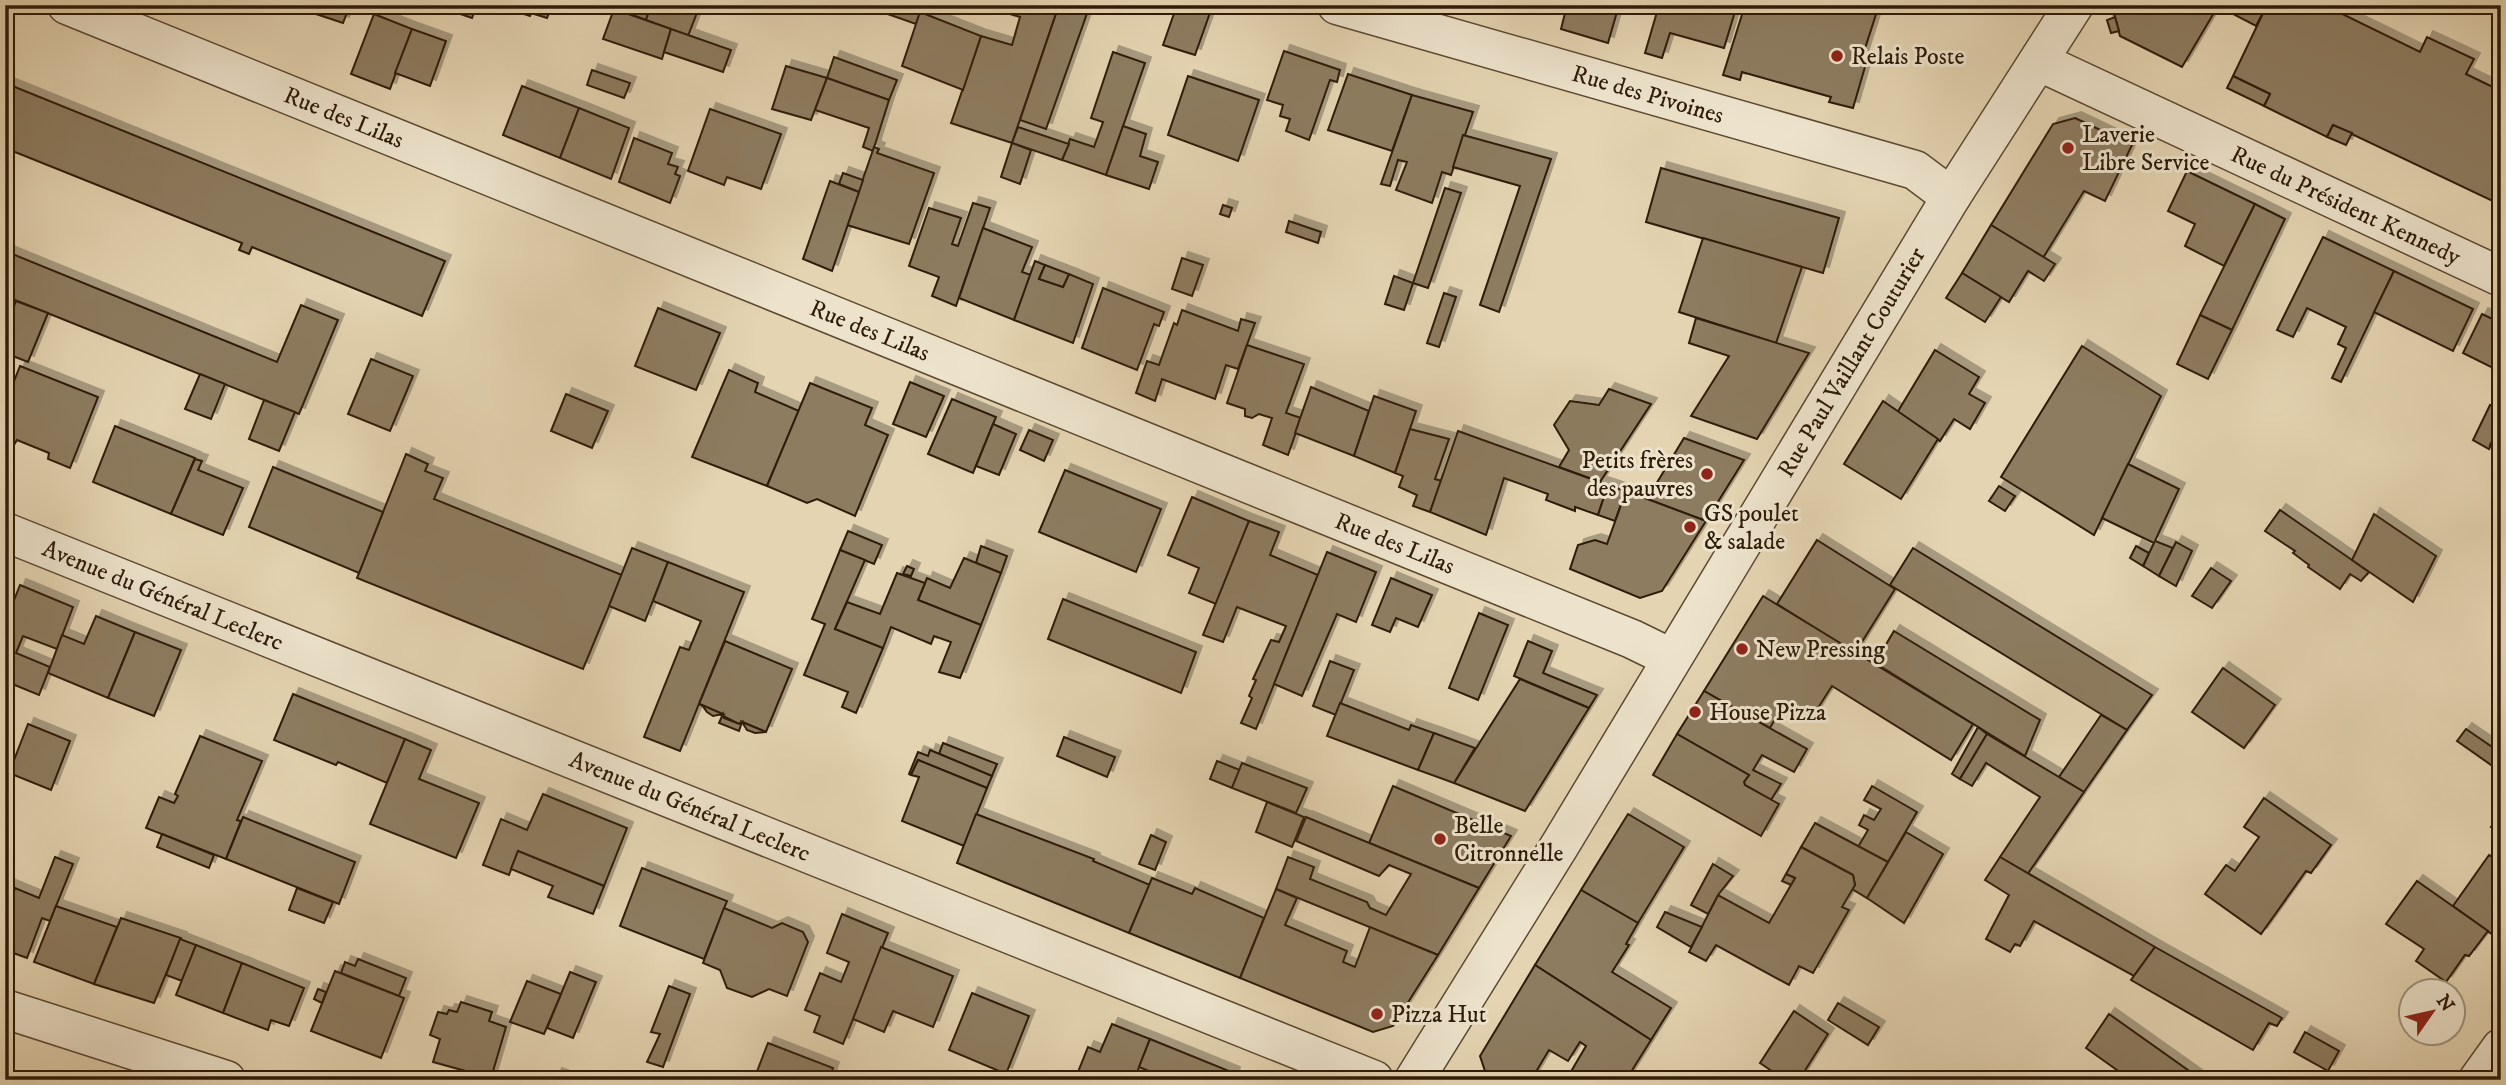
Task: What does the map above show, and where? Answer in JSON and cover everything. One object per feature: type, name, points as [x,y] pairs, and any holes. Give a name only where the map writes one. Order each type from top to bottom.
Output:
[{"type":"street","name":"Rue des Lilas","points":[[67,5],[1632,639],[1671,659]]},
{"type":"street","name":"Rue des Pivoines","points":[[1337,5],[1916,170],[1951,197]]},
{"type":"street","name":"Rue Paul Vaillant Couturier","points":[[1414,1080],[1560,845],[1951,197],[2040,62],[2074,5]]},
{"type":"street","name":"Rue du Président Kennedy","points":[[2040,62],[2501,277]]},
{"type":"street","name":"Avenue du Général Leclerc","points":[[5,532],[1374,1080]]},
{"type":"street","points":[[5,1010],[226,1080]]},
{"type":"street","points":[[2478,1080],[2501,1048]]},
{"type":"building","points":[[309,5],[350,5],[343,23],[307,11]]},
{"type":"building","points":[[450,5],[477,5],[472,18],[448,10]]},
{"type":"building","points":[[497,5],[552,5],[547,18],[531,13],[530,16]]},
{"type":"building","points":[[605,5],[651,5],[646,20]]},
{"type":"building","points":[[651,5],[700,5],[688,36],[646,20]]},
{"type":"building","points":[[862,5],[923,5],[916,24]]},
{"type":"building","points":[[991,5],[1059,5],[1012,143],[951,123],[981,36],[1012,45],[1020,17],[990,8]]},
{"type":"building","points":[[1059,5],[1090,5],[1046,129],[1020,120]]},
{"type":"building","points":[[1177,5],[1194,5],[1211,10],[1195,55],[1163,45]]},
{"type":"building","points":[[1567,5],[1619,5],[1608,43],[1561,29]]},
{"type":"building","points":[[1659,5],[1737,5],[1724,48],[1670,33],[1662,58],[1645,53]]},
{"type":"building","points":[[1745,5],[1879,5],[1862,58],[1867,60],[1853,108],[1829,102],[1831,97],[1742,72],[1740,80],[1723,75]]},
{"type":"building","points":[[2119,5],[2267,5],[2256,26],[2218,6],[2182,67],[2120,36],[2114,13]]},
{"type":"building","points":[[2267,5],[2324,5],[2420,52],[2427,37],[2474,59],[2466,74],[2501,91],[2501,205],[2333,125],[2327,137],[2264,106],[2270,94],[2233,76]]},
{"type":"building","points":[[614,9],[671,29],[662,59],[603,39]]},
{"type":"building","points":[[920,12],[981,36],[963,90],[902,66]]},
{"type":"building","points":[[374,14],[412,29],[390,89],[351,74]]},
{"type":"building","points":[[2115,17],[2119,31],[2111,33],[2107,20]]},
{"type":"building","points":[[412,29],[446,41],[430,86],[395,73]]},
{"type":"building","points":[[671,29],[731,50],[723,72],[664,52]]},
{"type":"building","points":[[1284,51],[1340,70],[1337,82],[1330,80],[1309,140],[1286,131],[1290,119],[1280,116],[1283,105],[1267,100]]},
{"type":"building","points":[[1113,52],[1145,63],[1106,175],[1062,160],[1070,139],[1094,147],[1103,122],[1091,118]]},
{"type":"building","points":[[834,57],[897,80],[889,100],[827,78]]},
{"type":"building","points":[[786,66],[827,78],[811,120],[772,109]]},
{"type":"building","points":[[592,70],[630,83],[624,98],[587,85]]},
{"type":"building","points":[[1348,74],[1412,95],[1392,151],[1328,130]]},
{"type":"building","points":[[1188,76],[1259,100],[1238,161],[1168,135]]},
{"type":"building","points":[[2233,76],[2270,94],[2264,106],[2227,88]]},
{"type":"building","points":[[827,78],[889,100],[873,151],[863,147],[869,128],[815,110]]},
{"type":"building","points":[[5,83],[445,261],[422,316],[252,247],[249,254],[239,250],[242,243],[5,148]]},
{"type":"building","points":[[522,86],[579,108],[560,158],[503,135]]},
{"type":"building","points":[[1412,95],[1473,112],[1451,175],[1442,172],[1432,203],[1396,190],[1407,162],[1398,160],[1390,186],[1381,184]]},
{"type":"building","points":[[579,108],[629,128],[611,179],[560,158]]},
{"type":"building","points":[[710,109],[781,134],[761,189],[727,177],[724,185],[688,171]]},
{"type":"building","points":[[2075,118],[2132,145],[2105,201],[2084,191],[2043,258],[1991,225],[2053,124]]},
{"type":"building","points":[[2333,125],[2352,133],[2346,145],[2327,137]]},
{"type":"building","points":[[1123,126],[1146,134],[1140,156],[1158,162],[1149,189],[1106,175]]},
{"type":"building","points":[[1018,127],[1069,144],[1062,160],[1012,143]]},
{"type":"building","points":[[1463,135],[1551,159],[1499,312],[1480,305],[1520,186],[1453,167]]},
{"type":"building","points":[[634,138],[672,153],[668,164],[678,167],[675,174],[680,176],[670,203],[619,182]]},
{"type":"building","points":[[1012,143],[1031,150],[1020,184],[1001,177]]},
{"type":"building","points":[[874,147],[879,149],[877,153],[934,173],[909,244],[847,225]]},
{"type":"building","points":[[1661,168],[1839,218],[1823,273],[1646,222]]},
{"type":"building","points":[[2187,171],[2255,204],[2224,266],[2185,246],[2195,224],[2168,211]]},
{"type":"building","points":[[843,173],[863,180],[859,192],[839,184]]},
{"type":"building","points":[[830,181],[859,192],[832,271],[803,259]]},
{"type":"building","points":[[1445,188],[1461,193],[1428,288],[1413,283]]},
{"type":"building","points":[[973,203],[990,208],[956,306],[932,296],[939,277],[909,266],[929,208],[961,218],[952,244],[958,246]]},
{"type":"building","points":[[2255,204],[2285,219],[2232,330],[2200,315]]},
{"type":"building","points":[[1223,205],[1232,208],[1229,217],[1220,214]]},
{"type":"building","points":[[1289,221],[1321,232],[1318,243],[1286,232]]},
{"type":"building","points":[[1991,225],[2055,264],[2044,281],[2028,271],[2009,302],[1962,273]]},
{"type":"building","points":[[983,228],[1032,247],[1022,272],[1031,275],[1014,320],[959,298]]},
{"type":"building","points":[[2323,237],[2394,271],[2341,382],[2332,378],[2346,348],[2338,344],[2346,327],[2307,308],[2293,337],[2277,330]]},
{"type":"building","points":[[1703,238],[1802,267],[1776,343],[1679,312]]},
{"type":"building","points":[[5,251],[277,362],[301,305],[338,320],[299,414],[5,296]]},
{"type":"building","points":[[1182,258],[1203,265],[1192,296],[1172,289]]},
{"type":"building","points":[[1035,261],[1045,265],[1039,279],[1063,287],[1069,274],[1093,284],[1073,343],[1014,320]]},
{"type":"building","points":[[1045,265],[1069,274],[1063,287],[1039,279]]},
{"type":"building","points":[[2394,271],[2473,309],[2453,351],[2374,312]]},
{"type":"building","points":[[1962,273],[2001,297],[1985,322],[1946,298]]},
{"type":"building","points":[[1394,276],[1413,283],[1404,310],[1385,304]]},
{"type":"building","points":[[1103,288],[1164,312],[1159,326],[1154,324],[1137,370],[1082,348]]},
{"type":"building","points":[[1444,293],[1456,297],[1439,347],[1427,343]]},
{"type":"building","points":[[16,301],[48,313],[28,362],[5,353],[5,328]]},
{"type":"building","points":[[658,308],[720,333],[696,390],[635,366]]},
{"type":"building","points":[[1182,310],[1238,331],[1241,319],[1255,323],[1238,369],[1226,365],[1215,399],[1162,379],[1155,401],[1136,393],[1147,361],[1159,365],[1174,323],[1177,325]]},
{"type":"building","points":[[2482,314],[2501,323],[2501,372],[2463,353]]},
{"type":"building","points":[[2200,315],[2232,330],[2208,379],[2177,364]]},
{"type":"building","points":[[1696,318],[1809,353],[1757,439],[1691,416],[1729,356],[1689,343]]},
{"type":"building","points":[[1247,345],[1304,364],[1286,413],[1301,418],[1288,455],[1263,445],[1272,418],[1259,414],[1252,418],[1245,416],[1245,409],[1227,403]]},
{"type":"building","points":[[2082,346],[2161,396],[2094,535],[2001,477]]},
{"type":"building","points":[[1935,350],[1979,377],[1969,394],[1985,403],[1970,429],[1954,419],[1940,441],[1897,413]]},
{"type":"building","points":[[371,359],[413,376],[390,431],[348,414]]},
{"type":"building","points":[[20,366],[98,397],[70,468],[48,459],[49,453],[17,440],[14,445],[5,441],[5,404]]},
{"type":"building","points":[[729,370],[758,383],[755,392],[799,411],[767,486],[692,457]]},
{"type":"building","points":[[200,374],[225,384],[211,419],[185,409]]},
{"type":"building","points":[[910,382],[944,396],[926,437],[893,424]]},
{"type":"building","points":[[810,383],[872,408],[865,425],[888,435],[855,516],[817,499],[807,503],[767,486]]},
{"type":"building","points":[[1311,387],[1369,411],[1354,456],[1295,433]]},
{"type":"building","points":[[1609,389],[1651,404],[1600,482],[1559,467],[1569,450],[1554,425],[1570,401],[1599,405]]},
{"type":"building","points":[[2501,392],[2501,409],[2494,406]]},
{"type":"building","points":[[566,394],[608,411],[592,448],[551,431]]},
{"type":"building","points":[[1374,396],[1416,411],[1395,473],[1354,456]]},
{"type":"building","points":[[952,399],[996,417],[973,473],[928,454]]},
{"type":"building","points":[[264,400],[295,412],[279,451],[249,439]]},
{"type":"building","points":[[1883,401],[1938,439],[1901,499],[1844,464]]},
{"type":"building","points":[[2490,405],[2501,409],[2501,424],[2489,449],[2473,440]]},
{"type":"building","points":[[993,424],[1016,434],[999,475],[976,466]]},
{"type":"building","points":[[2501,424],[2501,450],[2490,445]]},
{"type":"building","points":[[115,426],[195,458],[171,514],[93,482]]},
{"type":"building","points":[[1410,429],[1449,439],[1435,479],[1442,481],[1430,512],[1413,506],[1417,495],[1399,487],[1403,476],[1395,473]]},
{"type":"building","points":[[1029,430],[1053,440],[1044,461],[1020,450]]},
{"type":"building","points":[[1458,431],[1608,485],[1598,515],[1575,507],[1575,511],[1546,500],[1548,494],[1504,478],[1486,535],[1430,512]]},
{"type":"building","points":[[1684,438],[1744,460],[1706,521],[1647,499]]},
{"type":"building","points":[[406,454],[428,464],[425,471],[443,478],[434,499],[622,575],[583,669],[357,578]]},
{"type":"building","points":[[195,459],[202,461],[198,470],[243,488],[223,535],[171,514]]},
{"type":"building","points":[[2128,464],[2179,489],[2155,541],[2173,548],[2159,576],[2143,566],[2154,543],[2102,518]]},
{"type":"building","points":[[273,467],[383,512],[359,573],[249,527]]},
{"type":"building","points":[[1065,470],[1161,509],[1136,572],[1039,532]]},
{"type":"building","points":[[1608,485],[1626,491],[1615,521],[1598,515]]},
{"type":"building","points":[[1999,486],[2015,496],[2005,511],[1989,501]]},
{"type":"building","points":[[1626,491],[1706,521],[1662,591],[1640,598],[1570,569],[1578,545],[1595,540],[1607,544]]},
{"type":"building","points":[[1192,497],[1249,521],[1216,604],[1189,593],[1199,568],[1168,555]]},
{"type":"building","points":[[2280,510],[2369,572],[2361,581],[2350,574],[2340,589],[2308,567],[2309,565],[2293,553],[2295,551],[2265,531]]},
{"type":"building","points":[[2374,514],[2436,556],[2413,602],[2352,560]]},
{"type":"building","points":[[1249,521],[1279,532],[1270,555],[1318,575],[1256,729],[1241,723],[1252,698],[1249,696],[1256,680],[1253,679],[1271,640],[1279,642],[1286,626],[1237,607],[1223,642],[1203,635]]},
{"type":"building","points":[[848,531],[882,545],[874,564],[840,550]]},
{"type":"building","points":[[1817,540],[1895,589],[1855,653],[1777,604]]},
{"type":"building","points":[[2176,542],[2192,551],[2176,586],[2159,576]]},
{"type":"building","points":[[981,546],[1007,556],[1001,573],[976,563]]},
{"type":"building","points":[[2136,546],[2149,553],[2143,566],[2130,558]]},
{"type":"building","points":[[632,548],[668,562],[645,621],[609,606]]},
{"type":"building","points":[[1913,548],[2152,695],[2127,730],[1890,585]]},
{"type":"building","points":[[840,550],[865,560],[835,629],[883,648],[856,713],[842,707],[848,692],[804,675],[825,624],[812,619]]},
{"type":"building","points":[[1327,552],[1376,572],[1356,622],[1337,614],[1302,696],[1274,684]]},
{"type":"building","points":[[964,558],[1001,573],[981,625],[918,600],[927,578],[950,588]]},
{"type":"building","points":[[668,562],[744,592],[680,751],[644,737],[680,647],[689,650],[701,621],[653,601]]},
{"type":"building","points":[[907,566],[914,569],[911,576],[903,574]]},
{"type":"building","points":[[2211,568],[2231,581],[2212,608],[2192,596]]},
{"type":"building","points":[[897,573],[925,583],[918,600],[981,625],[960,678],[939,672],[951,642],[934,636],[931,644],[891,627],[883,648],[835,629],[847,602],[880,614]]},
{"type":"building","points":[[1391,578],[1432,595],[1418,627],[1396,618],[1390,632],[1372,625]]},
{"type":"building","points":[[20,585],[73,607],[57,649],[23,636],[16,653],[50,667],[39,695],[5,681],[5,623]]},
{"type":"building","points":[[1763,596],[1973,724],[1951,760],[1832,686],[1811,719],[1784,704],[1770,728],[1704,691]]},
{"type":"building","points":[[1063,599],[1196,652],[1181,693],[1048,639]]},
{"type":"building","points":[[1479,613],[1508,625],[1478,700],[1449,688]]},
{"type":"building","points":[[96,616],[135,632],[108,698],[48,673],[62,635],[84,644]]},
{"type":"building","points":[[1894,631],[2040,720],[2025,756],[1875,663]]},
{"type":"building","points":[[135,632],[181,650],[154,716],[108,698]]},
{"type":"building","points":[[725,641],[792,669],[766,732],[742,722],[739,724],[699,704]]},
{"type":"building","points":[[1528,641],[1552,651],[1543,673],[1597,695],[1589,708],[1514,676]]},
{"type":"building","points":[[1330,661],[1354,670],[1336,715],[1313,706]]},
{"type":"building","points":[[2223,668],[2275,705],[2244,748],[2192,712]]},
{"type":"building","points":[[1520,679],[1589,708],[1525,811],[1454,783]]},
{"type":"building","points":[[1704,691],[1807,749],[1794,772],[1762,755],[1753,770],[1781,784],[1771,800],[1745,785],[1749,775],[1677,734]]},
{"type":"building","points":[[293,694],[405,739],[387,783],[338,762],[336,765],[274,740]]},
{"type":"building","points":[[1340,703],[1409,730],[1411,725],[1434,733],[1418,770],[1327,736]]},
{"type":"building","points":[[702,705],[723,714],[713,716]]},
{"type":"building","points":[[723,714],[724,718],[739,724],[742,722],[739,731],[719,723]]},
{"type":"building","points":[[2101,715],[2127,730],[2084,792],[2059,777]]},
{"type":"building","points":[[742,722],[766,732],[755,733],[747,730]]},
{"type":"building","points":[[28,724],[70,741],[51,790],[9,773]]},
{"type":"building","points":[[1978,727],[1987,734],[1960,779],[1952,774]]},
{"type":"building","points":[[2466,729],[2501,753],[2501,772],[2457,741]]},
{"type":"building","points":[[1434,733],[1475,748],[1454,783],[1418,770]]},
{"type":"building","points":[[1677,734],[1749,775],[1745,785],[1779,804],[1761,836],[1653,775]]},
{"type":"building","points":[[1987,734],[2084,792],[2027,875],[2000,857],[2040,797],[1986,763],[1972,786],[1960,779]]},
{"type":"building","points":[[200,736],[262,761],[237,820],[241,821],[226,859],[146,828],[159,797],[174,803],[178,796],[175,794]]},
{"type":"building","points":[[1064,737],[1115,757],[1107,777],[1057,756]]},
{"type":"building","points":[[405,739],[431,750],[419,779],[479,803],[456,858],[370,824]]},
{"type":"building","points":[[943,743],[997,764],[992,776],[939,754]]},
{"type":"building","points":[[930,750],[992,776],[987,788],[918,760],[911,775],[909,774],[918,752],[928,756]]},
{"type":"building","points":[[918,760],[987,788],[964,846],[902,821],[919,777],[911,775]]},
{"type":"building","points":[[1217,761],[1240,770],[1232,788],[1210,779]]},
{"type":"building","points":[[1242,763],[1307,788],[1296,813],[1232,788]]},
{"type":"building","name":"Belle Citronnelle","points":[[1393,786],[1511,836],[1479,888],[1369,843]]},
{"type":"building","points":[[1872,786],[1917,812],[1888,862],[1858,847],[1868,830],[1859,825],[1864,815],[1874,820],[1881,809],[1864,800]]},
{"type":"building","points":[[543,794],[627,828],[604,886],[518,851],[509,875],[483,865],[501,819],[527,830]]},
{"type":"building","points":[[2264,798],[2331,845],[2311,873],[2306,871],[2261,934],[2205,894],[2226,865],[2235,871],[2259,837],[2244,827]]},
{"type":"building","points":[[1267,802],[1304,817],[1292,847],[1256,832]]},
{"type":"building","points":[[2501,813],[2501,834],[2491,827]]},
{"type":"building","points":[[976,814],[1094,859],[1093,861],[1150,885],[1129,933],[957,863]]},
{"type":"building","points":[[1628,814],[1684,847],[1638,923],[1581,890]]},
{"type":"building","points":[[243,817],[355,862],[339,904],[226,859]]},
{"type":"building","points":[[1306,817],[1479,888],[1438,955],[1276,889],[1288,857],[1314,867],[1310,879],[1367,902],[1370,908],[1386,915],[1411,874],[1389,865],[1379,876],[1296,841]]},
{"type":"building","points":[[1815,823],[1888,862],[1867,898],[1852,889],[1855,885],[1853,875],[1801,847]]},
{"type":"building","points":[[1906,832],[1943,854],[1904,923],[1867,898]]},
{"type":"building","points":[[162,834],[214,855],[209,868],[157,847]]},
{"type":"building","points":[[1151,835],[1166,842],[1155,870],[1139,864]]},
{"type":"building","points":[[1801,847],[1853,875],[1855,885],[1842,907],[1849,910],[1813,973],[1799,966],[1789,985],[1716,945],[1706,961],[1689,952],[1718,895],[1769,923],[1795,878],[1786,874]]},
{"type":"building","points":[[518,851],[604,886],[593,914],[548,897],[553,886],[511,869]]},
{"type":"building","points":[[2489,855],[2501,863],[2500,940],[2453,906]]},
{"type":"building","points":[[55,857],[73,864],[50,921],[42,918],[27,958],[5,950],[5,911],[15,888],[39,898]]},
{"type":"building","points":[[2000,857],[2155,947],[2134,976],[2034,921],[2020,946],[2015,944],[2010,952],[1986,939],[2009,895],[1985,880]]},
{"type":"building","points":[[1713,864],[1733,876],[1708,914],[1691,905]]},
{"type":"building","points":[[642,868],[727,901],[704,959],[620,926]]},
{"type":"building","points":[[1786,874],[1795,878],[1791,885],[1782,881]]},
{"type":"building","points":[[1152,878],[1192,894],[1195,888],[1264,918],[1240,978],[1129,933]]},
{"type":"building","points":[[2417,881],[2488,931],[2469,956],[2465,955],[2450,976],[2437,976],[2416,961],[2424,949],[2386,924]]},
{"type":"building","points":[[5,884],[15,888],[5,911]]},
{"type":"building","points":[[297,888],[333,902],[324,923],[289,910]]},
{"type":"building","points":[[1276,889],[1297,898],[1285,925],[1347,951],[1343,962],[1355,967],[1370,927],[1438,955],[1393,1026],[1373,1032],[1240,978]]},
{"type":"building","points":[[1581,890],[1638,923],[1626,944],[1629,945],[1612,972],[1671,1008],[1651,1040],[1535,965]]},
{"type":"building","points":[[56,906],[117,927],[94,984],[34,962]]},
{"type":"building","points":[[724,908],[772,928],[782,923],[803,932],[808,942],[787,996],[769,989],[752,997],[727,988],[720,970],[703,963]]},
{"type":"building","points":[[1665,912],[1702,927],[1691,947],[1657,927]]},
{"type":"building","points":[[842,914],[888,933],[843,1044],[814,1032],[820,1016],[805,1010],[820,973],[841,982],[849,962],[827,953]]},
{"type":"building","points":[[121,918],[181,938],[154,1003],[94,984]]},
{"type":"building","points":[[180,939],[196,945],[182,981],[166,975]]},
{"type":"building","points":[[196,945],[242,963],[223,1013],[176,995]]},
{"type":"building","points":[[881,947],[953,976],[933,1027],[893,1011],[884,1032],[853,1019]]},
{"type":"building","points":[[2155,947],[2282,1018],[2277,1026],[2269,1023],[2253,1050],[2131,980]]},
{"type":"building","points":[[358,959],[406,978],[399,996],[341,973],[345,962],[355,966]]},
{"type":"building","points":[[242,963],[304,988],[289,1026],[271,1020],[268,1030],[223,1013]]},
{"type":"building","points":[[1535,965],[1651,1040],[1626,1080],[1566,1080],[1586,1046],[1580,1042],[1568,1061],[1549,1050],[1531,1080],[1494,1080],[1487,1077],[1480,1056]]},
{"type":"building","points":[[335,971],[404,998],[381,1058],[311,1031]]},
{"type":"building","points":[[570,972],[596,982],[573,1038],[547,1028]]},
{"type":"building","points":[[527,981],[561,994],[544,1034],[510,1022]]},
{"type":"building","points":[[669,986],[690,994],[663,1067],[647,1062],[660,1034],[651,1032]]},
{"type":"building","points":[[318,989],[326,992],[322,1003],[314,999]]},
{"type":"building","points":[[972,993],[1029,1016],[1006,1074],[949,1050]]},
{"type":"building","points":[[461,1002],[492,1012],[489,1021],[506,1027],[491,1078],[433,1062],[440,1039],[430,1035],[438,1012],[457,1012]]},
{"type":"building","points":[[1838,1003],[1879,1027],[1868,1045],[1828,1020]]},
{"type":"building","points":[[1794,1011],[1828,1034],[1799,1080],[1785,1080],[1760,1063]]},
{"type":"building","points":[[2109,1014],[2202,1080],[2131,1080],[2086,1048]]},
{"type":"building","points":[[1112,1024],[1150,1039],[1134,1080],[1084,1080],[1076,1077],[1088,1047],[1100,1052]]},
{"type":"building","points":[[2305,1032],[2339,1051],[2328,1071],[2294,1052]]},
{"type":"building","points":[[1150,1039],[1234,1073],[1232,1080],[1170,1080],[1139,1067]]},
{"type":"building","points":[[768,1043],[833,1068],[829,1080],[769,1080],[756,1074]]},
{"type":"building","points":[[556,1074],[572,1080],[554,1080]]},
{"type":"place","name":"Relais Poste","points":[[1837,56]]},
{"type":"place","name":"Laverie Libre Service","points":[[2068,148]]},
{"type":"place","name":"Petits frères des pauvres","points":[[1707,474]]},
{"type":"place","name":"GS poulet & salade","points":[[1690,527]]},
{"type":"place","name":"New Pressing","points":[[1742,649]]},
{"type":"place","name":"House Pizza","points":[[1695,712]]},
{"type":"place","name":"Belle Citronnelle","points":[[1440,839]]},
{"type":"place","name":"Pizza Hut","points":[[1377,1014]]}]
